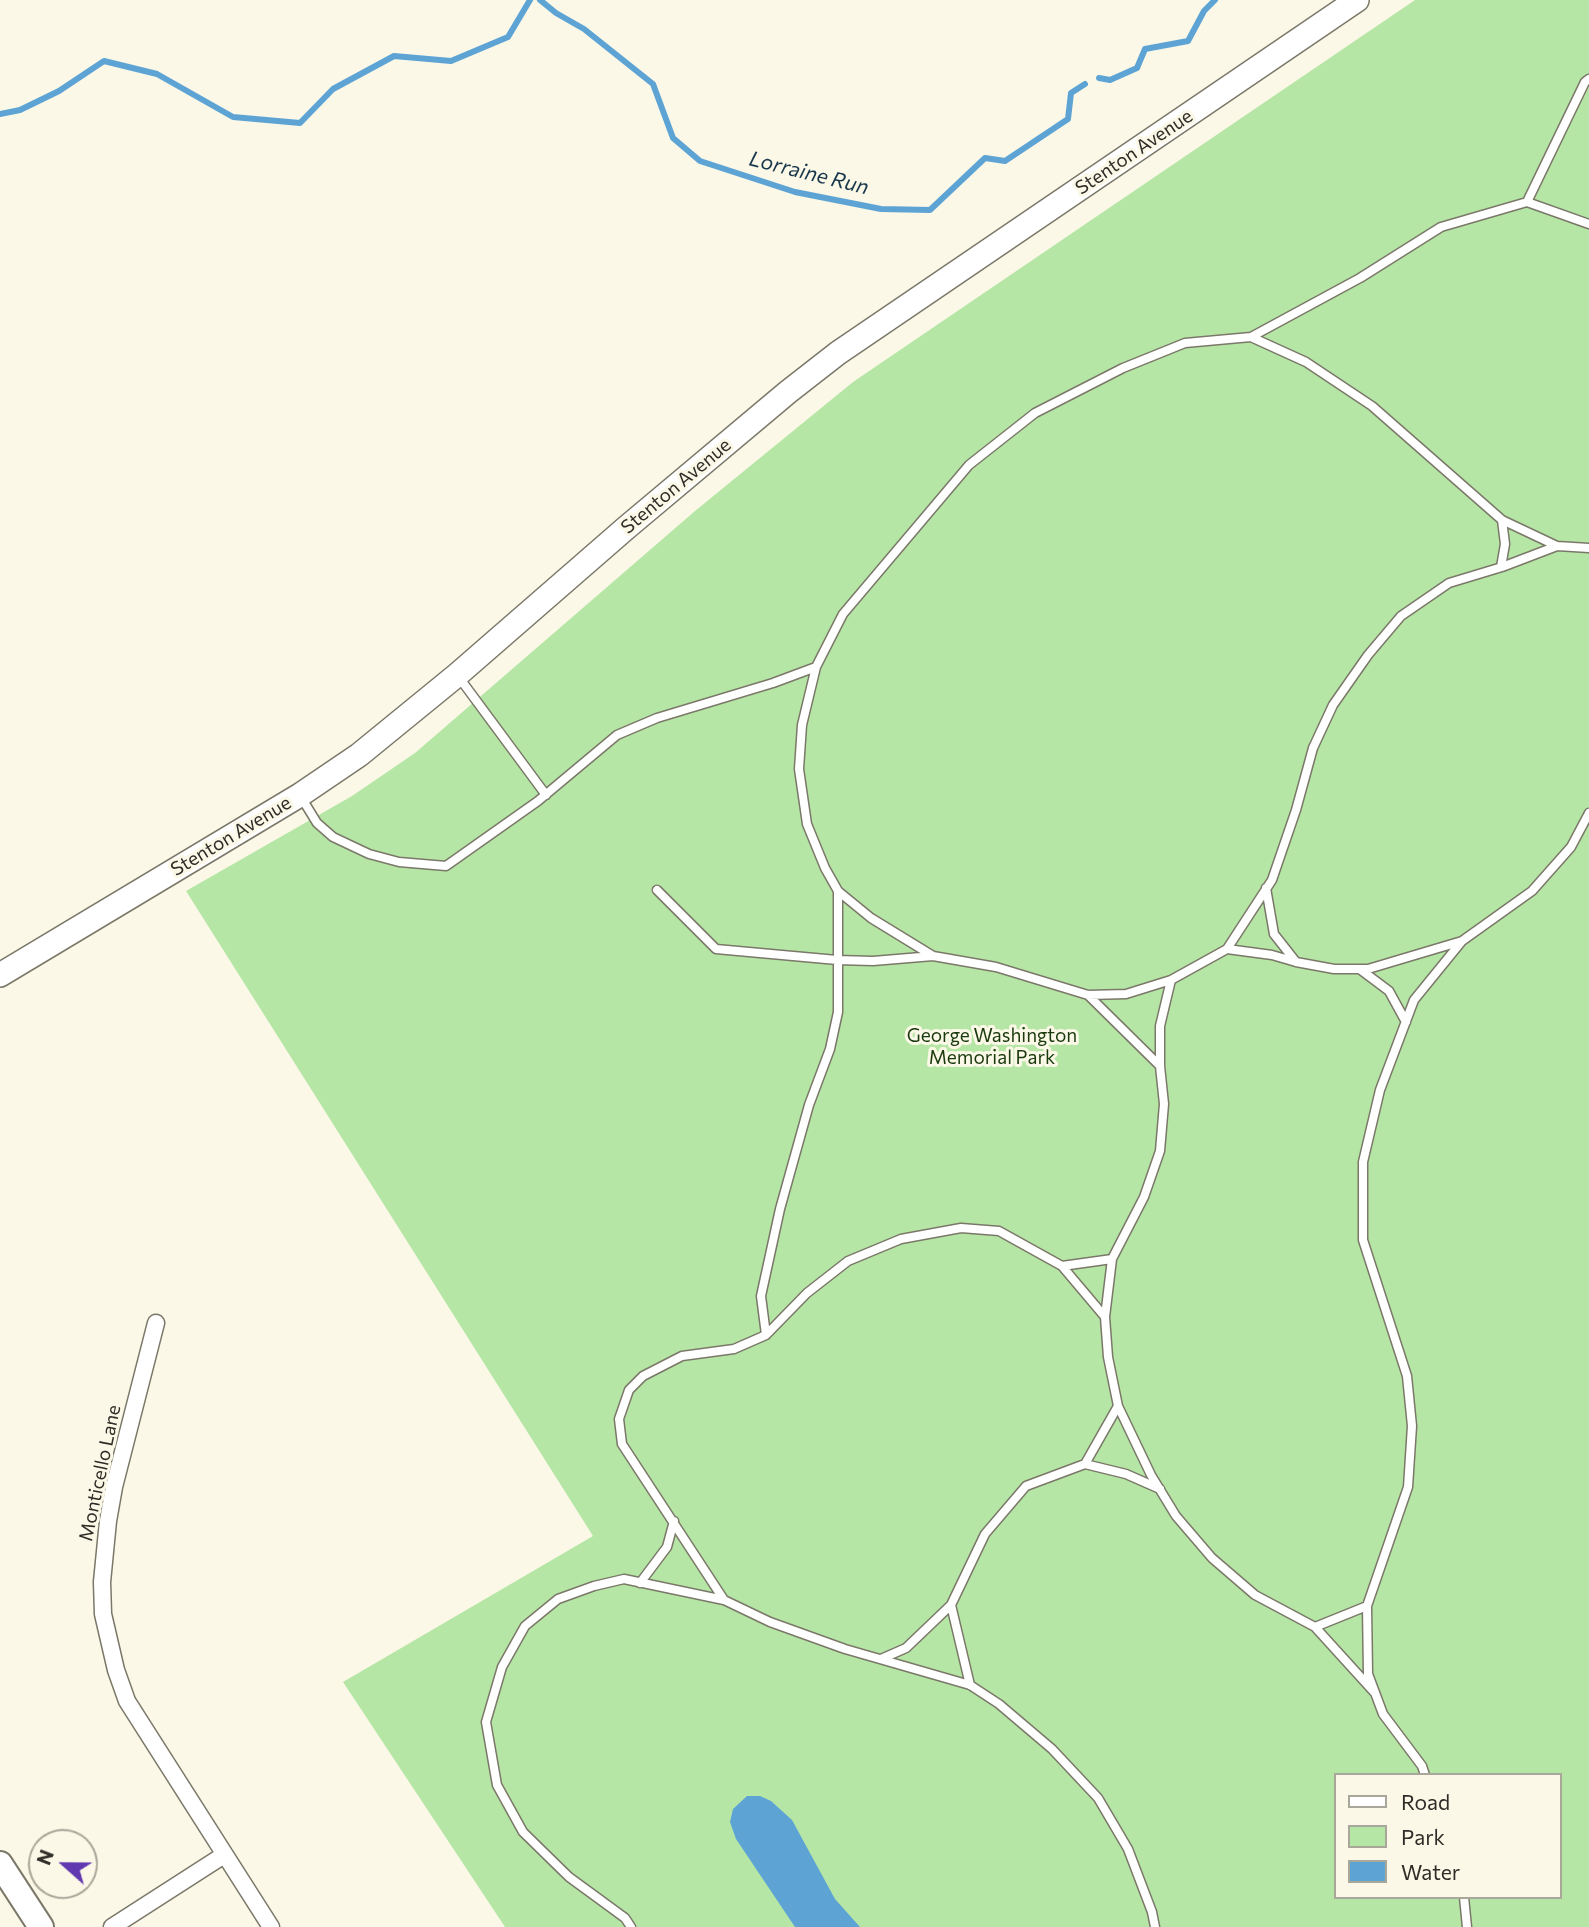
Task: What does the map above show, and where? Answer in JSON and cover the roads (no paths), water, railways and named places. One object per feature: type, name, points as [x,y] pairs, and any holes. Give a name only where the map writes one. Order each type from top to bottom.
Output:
[{"type":"main road","name":"Stenton Avenue","points":[[0,975],[300,794],[370,747],[635,520],[838,353],[1357,0]]},
{"type":"main road","points":[[0,1864],[41,1927]]},
{"type":"street","name":"Monticello Lane","points":[[156,1323],[114,1487],[102,1583],[103,1614],[116,1670],[127,1701],[271,1927]]},
{"type":"street","points":[[113,1927],[225,1855]]},
{"type":"lane","points":[[1527,202],[1585,82],[1589,79]]},
{"type":"lane","points":[[933,956],[871,918],[838,891],[825,868],[807,824],[799,769],[802,725],[816,667],[843,614],[969,465],[1035,413],[1123,368],[1185,343],[1251,337],[1360,278],[1441,227],[1527,202],[1589,225]]},
{"type":"lane","points":[[1251,337],[1306,362],[1372,406],[1502,520],[1557,546],[1589,548]]},
{"type":"lane","points":[[1501,567],[1506,544],[1502,520]]},
{"type":"lane","points":[[657,890],[716,949],[837,960],[873,961],[933,956],[996,967],[1088,995],[1126,994],[1171,980],[1227,949],[1272,880],[1296,810],[1313,748],[1333,705],[1368,655],[1401,616],[1449,583],[1557,546]]},
{"type":"lane","points":[[300,794],[317,823],[333,836],[369,854],[399,862],[446,866],[546,795],[617,735],[657,718],[773,683],[816,667]]},
{"type":"lane","points":[[457,675],[546,795]]},
{"type":"lane","points":[[1424,1773],[1422,1766],[1383,1714],[1368,1674],[1367,1606],[1408,1488],[1412,1426],[1407,1376],[1363,1240],[1363,1162],[1380,1090],[1414,1000],[1462,941],[1532,891],[1571,847],[1589,813]]},
{"type":"lane","points":[[1266,888],[1274,934],[1296,962]]},
{"type":"lane","points":[[766,1335],[761,1296],[780,1209],[809,1105],[830,1049],[838,1012],[838,891]]},
{"type":"lane","points":[[1227,949],[1272,955],[1334,969],[1368,969],[1462,941]]},
{"type":"lane","points":[[1360,969],[1389,991],[1406,1022]]},
{"type":"lane","points":[[1171,980],[1160,1026],[1164,1104],[1160,1151],[1144,1197],[1112,1259],[1105,1317],[1108,1357],[1118,1406],[1176,1516],[1212,1558],[1255,1595],[1315,1627],[1375,1693]]},
{"type":"lane","points":[[1088,995],[1160,1066]]},
{"type":"lane","points":[[724,1600],[622,1444],[619,1419],[629,1390],[643,1376],[682,1356],[734,1349],[766,1335],[807,1293],[848,1261],[901,1239],[961,1228],[999,1231],[1062,1266],[1105,1317]]},
{"type":"lane","points":[[1062,1266],[1112,1259]]},
{"type":"lane","points":[[1086,1464],[1118,1406]]},
{"type":"lane","points":[[881,1659],[906,1648],[951,1605],[985,1534],[1026,1486],[1086,1464],[1126,1474],[1160,1489]]},
{"type":"lane","points":[[639,1583],[667,1547],[674,1521]]},
{"type":"lane","points":[[631,1927],[625,1918],[569,1877],[523,1832],[497,1784],[486,1722],[502,1667],[525,1626],[558,1599],[624,1579],[724,1600],[845,1649],[970,1685],[999,1703],[1052,1749],[1098,1798],[1128,1849],[1152,1912],[1154,1927]]},
{"type":"lane","points":[[951,1605],[970,1685]]},
{"type":"lane","points":[[1315,1627],[1367,1606]]},
{"type":"lane","points":[[1464,1899],[1466,1927]]},
{"type":"water","points":[[747,1796],[760,1796],[771,1801],[792,1820],[835,1899],[860,1927],[795,1927],[736,1839],[730,1822],[733,1809]]},
{"type":"waterway","name":"Lorraine Run","points":[[0,114],[20,110],[59,91],[104,61],[157,74],[233,117],[300,123],[333,89],[394,56],[451,61],[508,37],[530,0]]},
{"type":"waterway","name":"Lorraine Run","points":[[540,0],[584,29],[653,84],[673,138],[700,161],[795,192],[881,209],[930,210],[985,158],[1005,161],[1068,119],[1071,93],[1085,84]]},
{"type":"waterway","name":"Lorraine Run","points":[[1099,78],[1110,80],[1137,68],[1145,49],[1188,41],[1204,11],[1215,0]]},
{"type":"park label","name":"George Washington Memorial Park","points":[[992,1047]]}]
